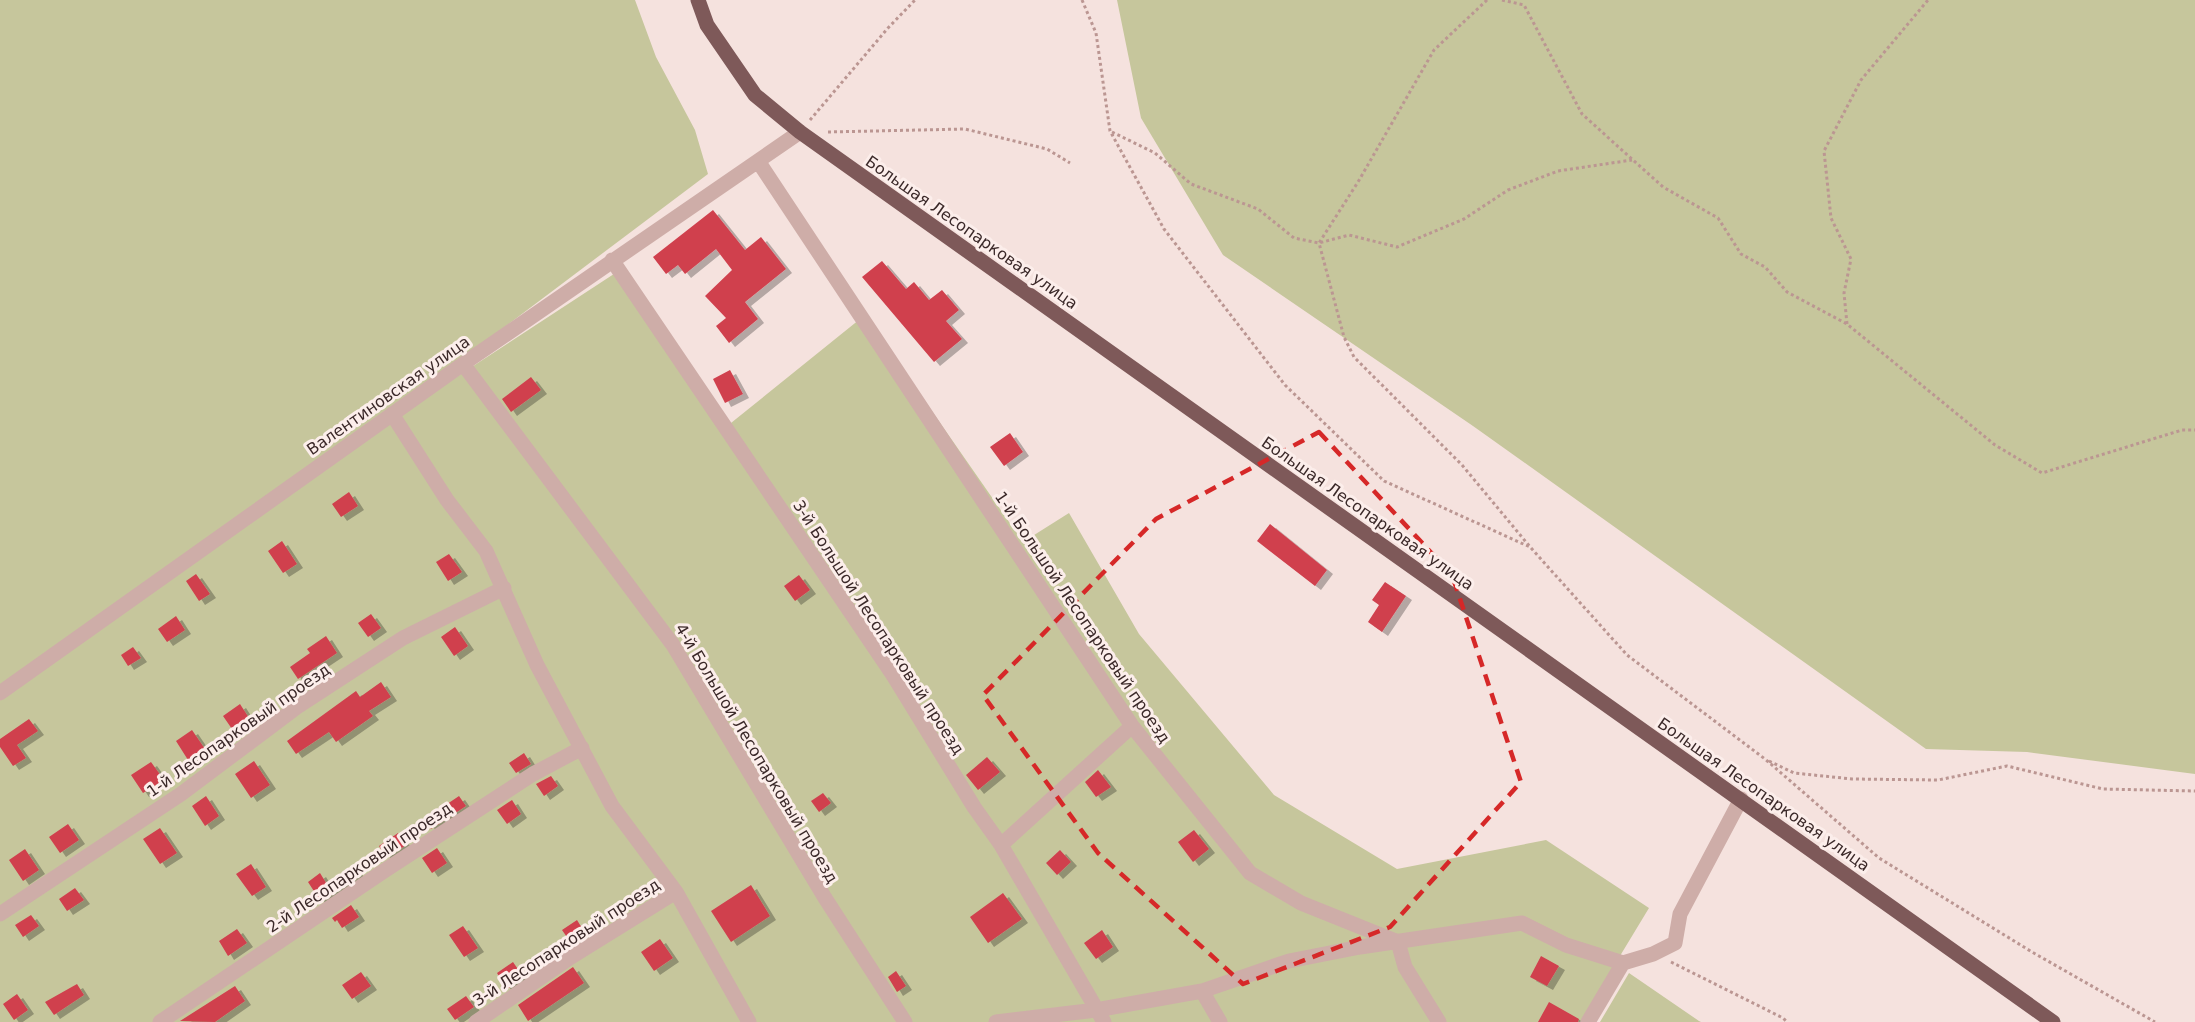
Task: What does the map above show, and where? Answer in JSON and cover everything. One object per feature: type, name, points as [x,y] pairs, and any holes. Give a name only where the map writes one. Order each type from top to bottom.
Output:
[{"type":"main road","name":"Большая Лесопарковая улица","points":[[698,0],[707,25],[755,95],[800,132],[2053,1022]]},
{"type":"street","name":"Валентиновская улица","points":[[0,693],[463,364],[800,132]]},
{"type":"street","name":"1-й Большой Лесопарковый проезд","points":[[758,160],[1132,726],[1250,873],[1301,903],[1398,942]]},
{"type":"street","name":"3-й Большой Лесопарковый проезд","points":[[612,260],[893,675],[974,807],[1001,845],[1100,1016]]},
{"type":"street","name":"4-й Большой Лесопарковый проезд","points":[[463,364],[673,645],[825,898],[905,1022]]},
{"type":"street","points":[[392,414],[447,500],[486,551],[537,665],[612,806],[676,892],[749,1022]]},
{"type":"street","name":"1-й Лесопарковый проезд","points":[[0,914],[181,794],[297,707],[403,638],[504,588]]},
{"type":"street","points":[[1001,845],[1132,726]]},
{"type":"street","name":"2-й Лесопарковый проезд","points":[[160,1022],[533,774],[582,748]]},
{"type":"street","points":[[996,1022],[1100,1016],[1202,992],[1289,961],[1522,924],[1566,945],[1623,963],[1653,954],[1675,943],[1680,914],[1741,799]]},
{"type":"street","name":"3-й Лесопарковый проезд","points":[[477,1022],[568,959],[676,892]]},
{"type":"street","points":[[1398,942],[1405,968],[1439,1022]]},
{"type":"street","points":[[1588,1022],[1623,963]]},
{"type":"street","points":[[1202,992],[1220,1022]]},
{"type":"path","points":[[800,132],[888,28],[915,0]]},
{"type":"path","points":[[1082,0],[1096,33],[1110,131],[1164,229],[1285,386],[1384,481],[1531,548]]},
{"type":"path","points":[[1487,0],[1434,50],[1358,182],[1319,243],[1344,337],[1354,357],[1462,465],[1531,548],[1627,655],[1765,759],[1879,858],[2032,952],[2155,1022]]},
{"type":"path","points":[[1502,0],[1524,5],[1582,114],[1663,187],[1718,218],[1741,254],[1765,267],[1787,292],[1847,324],[1995,445],[2043,473],[2182,430],[2195,430]]},
{"type":"path","points":[[1847,324],[1844,293],[1851,259],[1831,218],[1824,151],[1861,80],[1928,0]]},
{"type":"path","points":[[800,132],[965,129],[1047,149],[1070,163]]},
{"type":"path","points":[[1110,131],[1155,153],[1191,184],[1258,209],[1294,238],[1319,243],[1349,235],[1397,247],[1464,219],[1508,190],[1558,171],[1633,160]]},
{"type":"path","points":[[1765,759],[1794,773],[1851,780],[1938,780],[2007,766],[2103,789],[2195,791]]},
{"type":"path","points":[[1653,954],[1787,1022]]},
{"type":"highlighted area","points":[[1319,432],[1452,575],[1521,782],[1390,927],[1243,984],[1098,853],[983,695],[1156,519]]},
{"type":"green space","points":[[0,0],[635,0],[656,57],[695,130],[708,174],[317,468],[620,270],[726,427],[865,315],[1023,542],[1069,513],[1139,634],[1274,795],[1397,869],[1546,840],[1649,908],[1580,1022],[0,1022]]},
{"type":"green space","points":[[1117,0],[2195,0],[2195,774],[2027,752],[1926,749],[1473,426],[1223,255],[1141,118]]},
{"type":"green space","points":[[1629,973],[1699,1021],[1701,1022],[1600,1022]]},
{"type":"building","points":[[713,210],[745,250],[761,237],[786,269],[745,302],[758,319],[729,343],[716,326],[726,318],[705,296],[732,270],[716,249],[685,274],[678,265],[666,274],[653,257]]},
{"type":"building","points":[[882,261],[906,289],[914,282],[929,300],[942,290],[959,310],[946,321],[962,339],[934,362],[862,277]]},
{"type":"building","points":[[730,370],[743,394],[725,403],[713,379]]},
{"type":"building","points":[[531,377],[541,390],[511,412],[502,399]]},
{"type":"building","points":[[1010,433],[1023,452],[1004,466],[990,447]]},
{"type":"building","points":[[349,492],[358,506],[341,517],[332,504]]},
{"type":"building","points":[[1270,524],[1327,570],[1315,586],[1257,541]]},
{"type":"building","points":[[282,541],[297,564],[283,573],[268,551]]},
{"type":"building","points":[[449,554],[462,572],[448,581],[436,562]]},
{"type":"building","points":[[196,574],[210,594],[199,601],[186,581]]},
{"type":"building","points":[[799,575],[810,590],[795,601],[784,586]]},
{"type":"building","points":[[1385,582],[1406,596],[1382,632],[1368,622],[1379,605],[1372,600]]},
{"type":"building","points":[[371,614],[381,628],[368,637],[358,623]]},
{"type":"building","points":[[176,616],[185,630],[167,642],[158,629]]},
{"type":"building","points":[[455,627],[468,646],[454,656],[441,637]]},
{"type":"building","points":[[326,636],[337,653],[298,679],[290,667],[310,653],[307,649]]},
{"type":"building","points":[[133,647],[141,658],[128,666],[121,655]]},
{"type":"building","points":[[381,682],[391,697],[369,711],[373,716],[336,742],[329,732],[296,754],[287,741],[356,691],[360,697]]},
{"type":"building","points":[[240,704],[249,718],[232,729],[223,716]]},
{"type":"building","points":[[29,719],[38,731],[17,745],[26,758],[13,766],[0,747],[0,739]]},
{"type":"building","points":[[192,730],[205,749],[188,760],[176,741]]},
{"type":"building","points":[[524,753],[531,764],[516,773],[509,763]]},
{"type":"building","points":[[987,757],[1000,772],[978,790],[966,775]]},
{"type":"building","points":[[254,761],[270,785],[251,798],[235,774]]},
{"type":"building","points":[[151,762],[164,780],[143,793],[131,775]]},
{"type":"building","points":[[1098,770],[1111,787],[1096,797],[1085,782]]},
{"type":"building","points":[[551,776],[558,786],[544,796],[536,784]]},
{"type":"building","points":[[823,793],[831,803],[819,812],[811,801]]},
{"type":"building","points":[[206,796],[219,816],[205,826],[192,806]]},
{"type":"building","points":[[459,796],[466,806],[431,829],[425,819]]},
{"type":"building","points":[[512,800],[521,814],[507,824],[497,810]]},
{"type":"building","points":[[68,824],[79,840],[60,853],[49,837]]},
{"type":"building","points":[[160,828],[177,853],[160,864],[143,839]]},
{"type":"building","points":[[1194,830],[1209,849],[1193,862],[1178,842]]},
{"type":"building","points":[[398,833],[406,845],[387,858],[379,846]]},
{"type":"building","points":[[437,848],[447,863],[432,873],[422,858]]},
{"type":"building","points":[[25,849],[39,870],[23,881],[9,860]]},
{"type":"building","points":[[1060,850],[1071,862],[1057,875],[1046,863]]},
{"type":"building","points":[[251,864],[266,887],[252,896],[236,874]]},
{"type":"building","points":[[354,868],[360,876],[321,902],[308,882],[320,873],[328,886]]},
{"type":"building","points":[[751,885],[770,916],[731,942],[711,911]]},
{"type":"building","points":[[75,888],[84,900],[67,911],[59,899]]},
{"type":"building","points":[[1003,893],[1022,919],[988,943],[970,917]]},
{"type":"building","points":[[351,905],[359,917],[342,928],[337,920],[335,922],[332,918]]},
{"type":"building","points":[[31,915],[39,926],[23,937],[15,925]]},
{"type":"building","points":[[577,920],[585,933],[571,943],[562,930]]},
{"type":"building","points":[[463,926],[478,948],[464,957],[449,935]]},
{"type":"building","points":[[237,929],[247,943],[228,956],[219,941]]},
{"type":"building","points":[[1102,930],[1113,947],[1096,959],[1084,943]]},
{"type":"building","points":[[660,939],[673,958],[654,971],[641,952]]},
{"type":"building","points":[[1541,956],[1559,966],[1547,986],[1530,977]]},
{"type":"building","points":[[513,962],[524,978],[507,989],[497,973]]},
{"type":"building","points":[[573,967],[584,983],[528,1021],[518,1005]]},
{"type":"building","points":[[896,971],[906,986],[897,992],[888,977]]},
{"type":"building","points":[[361,972],[371,986],[352,999],[342,985]]},
{"type":"building","points":[[77,984],[84,995],[54,1015],[45,1002]]},
{"type":"building","points":[[235,986],[245,1001],[215,1022],[180,1021]]},
{"type":"building","points":[[17,994],[28,1010],[14,1020],[3,1004]]},
{"type":"building","points":[[466,996],[474,1007],[455,1020],[447,1009]]},
{"type":"building","points":[[1549,1002],[1579,1019],[1578,1022],[1538,1022]]}]
